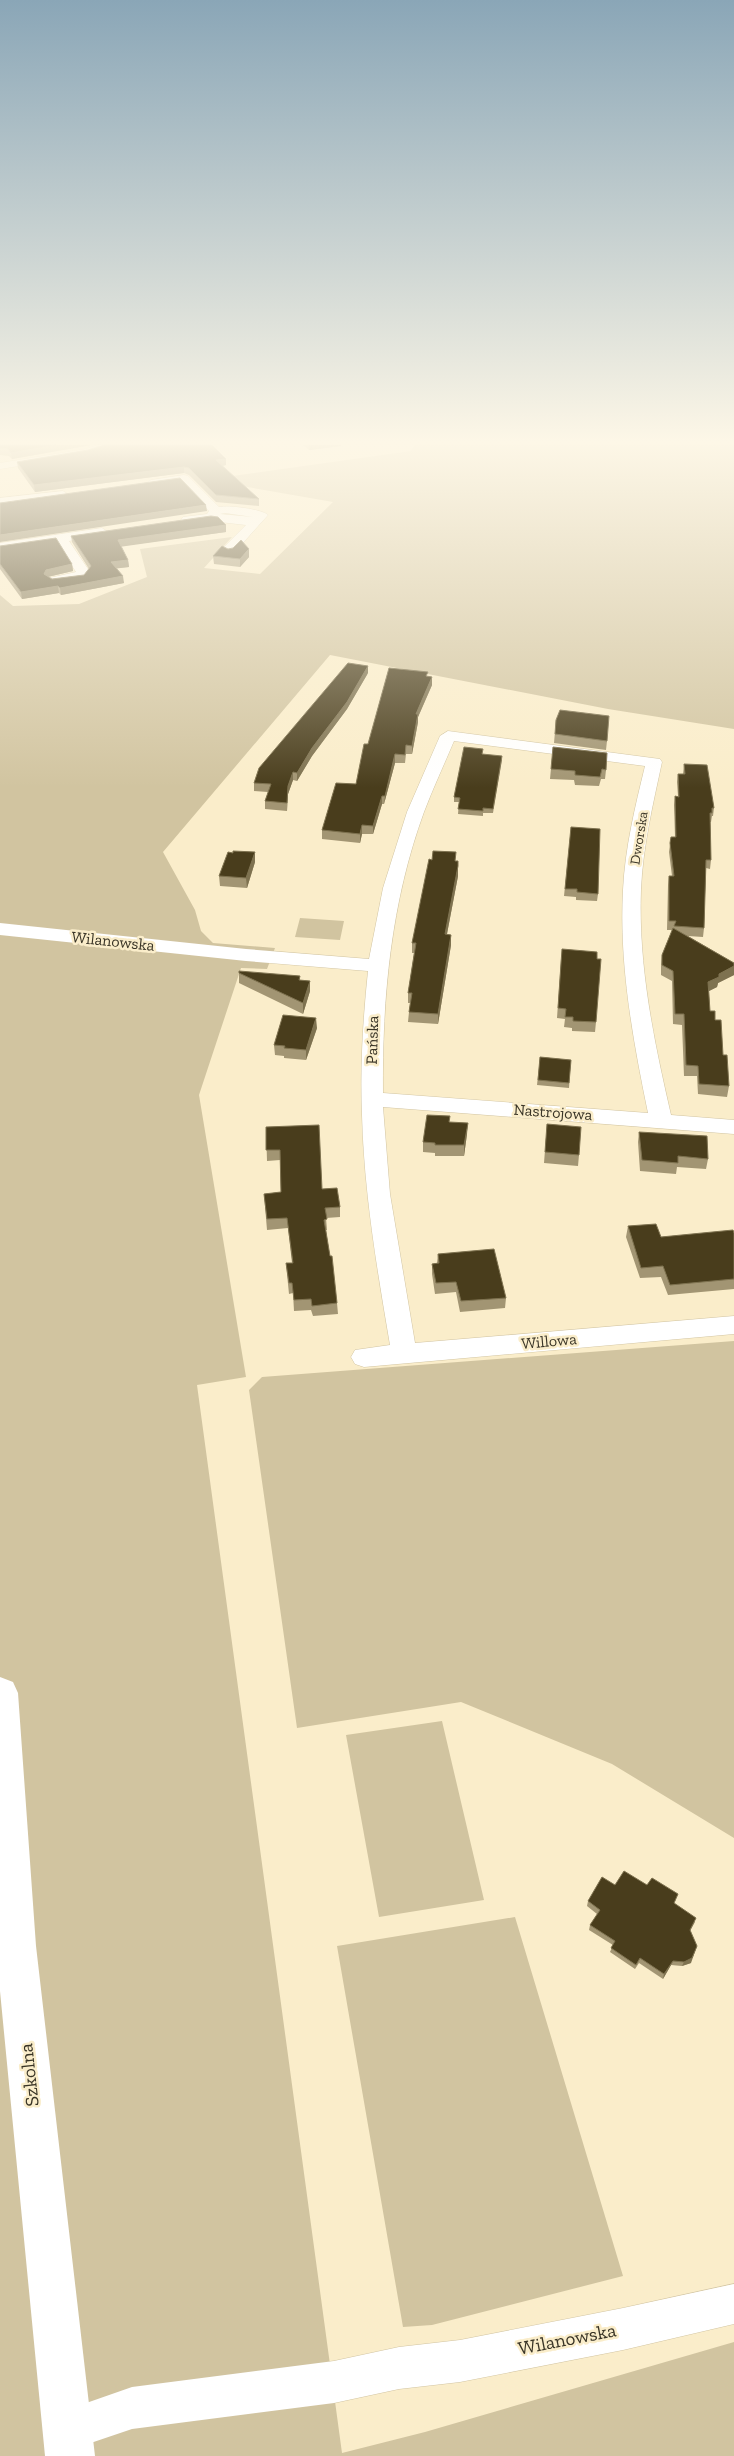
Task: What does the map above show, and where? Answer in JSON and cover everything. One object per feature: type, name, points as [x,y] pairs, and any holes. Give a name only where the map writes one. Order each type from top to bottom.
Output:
[{"type":"street","points":[[54,582],[80,577],[83,572],[75,560]]},
{"type":"street","name":"Pańska","points":[[404,1353],[390,1283],[379,1205],[372,1099],[371,1046],[377,966],[389,896],[406,832],[425,783],[448,736]]},
{"type":"street","name":"Dworska","points":[[448,736],[654,762],[636,849],[632,927],[639,1010],[661,1121]]},
{"type":"street","name":"Wilanowska","points":[[0,930],[227,954],[377,966]]},
{"type":"street","name":"Nastrojowa","points":[[372,1099],[734,1127]]},
{"type":"street","name":"Willowa","points":[[364,1357],[734,1325]]},
{"type":"street","name":"Szkolna","points":[[0,1693],[17,1955],[68,2443]]},
{"type":"street","name":"Wilanowska","points":[[68,2443],[132,2408],[334,2382],[399,2368],[460,2360],[569,2340],[734,2304]]},
{"type":"shaded area","points":[[143,560],[212,560],[204,568],[260,574],[275,560],[734,560],[734,729],[608,709],[330,655],[163,852],[195,910],[201,931],[213,943],[275,948],[267,969],[241,968],[199,1095],[246,1377],[197,1385],[342,2453],[425,2432],[734,2342],[734,2456],[0,2456],[0,595],[13,606],[79,604],[147,577]]},
{"type":"shaded area","points":[[300,918],[344,921],[340,940],[295,937]]},
{"type":"shaded area","points":[[734,1341],[734,1838],[612,1764],[461,1702],[297,1728],[249,1390],[262,1377]]},
{"type":"shaded area","points":[[442,1721],[484,1900],[379,1917],[346,1735]]},
{"type":"shaded area","points":[[515,1917],[623,2276],[432,2325],[403,2327],[337,1946]]},
{"type":"building","points":[[0,560],[69,560],[72,564],[46,570],[44,574],[52,579],[84,575],[91,566],[87,560],[128,560],[111,562],[123,576],[60,588],[58,586],[21,592],[0,564]]},
{"type":"building","points":[[348,663],[368,666],[347,702],[312,748],[297,773],[293,772],[288,786],[287,803],[265,801],[271,784],[254,783],[259,768]]},
{"type":"building","points":[[389,668],[428,672],[426,676],[432,677],[416,714],[418,714],[412,746],[406,745],[405,755],[395,754],[385,796],[382,796],[373,826],[362,825],[360,834],[322,830],[336,783],[356,784],[364,744],[368,744]]},
{"type":"building","points":[[560,710],[609,716],[607,741],[555,734],[556,720]]},
{"type":"building","points":[[464,747],[483,749],[482,754],[502,756],[493,809],[483,808],[483,811],[458,809],[460,798],[454,797]]},
{"type":"building","points":[[553,747],[607,753],[606,770],[602,769],[600,777],[575,775],[575,771],[551,769]]},
{"type":"building","points":[[684,764],[707,765],[714,808],[712,808],[712,813],[710,813],[711,860],[706,860],[704,928],[674,926],[676,921],[669,921],[669,876],[674,876],[670,843],[671,837],[676,837],[675,796],[679,797],[678,774],[685,774]]},
{"type":"building","points":[[571,827],[600,829],[598,894],[577,892],[577,889],[565,889]]},
{"type":"building","points":[[233,851],[255,852],[246,878],[219,876],[228,852],[233,853]]},
{"type":"building","points":[[433,851],[456,852],[455,861],[458,861],[445,934],[451,935],[438,1014],[409,1012],[412,993],[408,993],[416,943],[412,943],[429,859],[432,860]]},
{"type":"building","points":[[673,928],[734,963],[734,966],[719,974],[719,977],[708,982],[710,1011],[715,1011],[715,1020],[721,1020],[723,1055],[727,1055],[729,1086],[699,1084],[698,1066],[686,1065],[684,1014],[675,1014],[673,971],[662,965],[662,955]]},
{"type":"building","points":[[562,949],[597,952],[597,959],[601,959],[596,1022],[573,1021],[573,1017],[565,1017],[566,1009],[558,1008]]},
{"type":"building","points":[[239,971],[300,976],[299,980],[310,981],[303,1003],[239,973]]},
{"type":"building","points":[[283,1015],[316,1018],[306,1050],[274,1045]]},
{"type":"building","points":[[540,1057],[571,1060],[569,1083],[538,1080]]},
{"type":"building","points":[[427,1115],[450,1116],[449,1122],[468,1123],[464,1145],[435,1145],[435,1143],[423,1142]]},
{"type":"building","points":[[547,1124],[581,1127],[579,1155],[545,1152]]},
{"type":"building","points":[[319,1125],[322,1189],[337,1188],[340,1207],[325,1208],[327,1219],[324,1220],[330,1256],[332,1256],[337,1303],[312,1306],[311,1299],[294,1300],[292,1283],[289,1283],[286,1263],[293,1263],[287,1218],[267,1219],[264,1194],[281,1192],[280,1150],[266,1150],[266,1127]]},
{"type":"building","points":[[639,1132],[707,1136],[708,1159],[678,1156],[678,1163],[642,1160]]},
{"type":"building","points":[[656,1224],[661,1237],[733,1230],[734,1279],[670,1285],[663,1266],[641,1268],[628,1226]]},
{"type":"building","points":[[494,1249],[506,1298],[461,1301],[456,1282],[436,1283],[432,1264],[439,1263],[438,1254]]},
{"type":"building","points":[[624,1871],[647,1885],[652,1878],[678,1894],[674,1903],[696,1918],[690,1930],[697,1946],[692,1958],[684,1962],[673,1961],[664,1974],[640,1958],[636,1965],[611,1948],[615,1941],[590,1925],[600,1910],[588,1901],[602,1877],[615,1885]]}]
